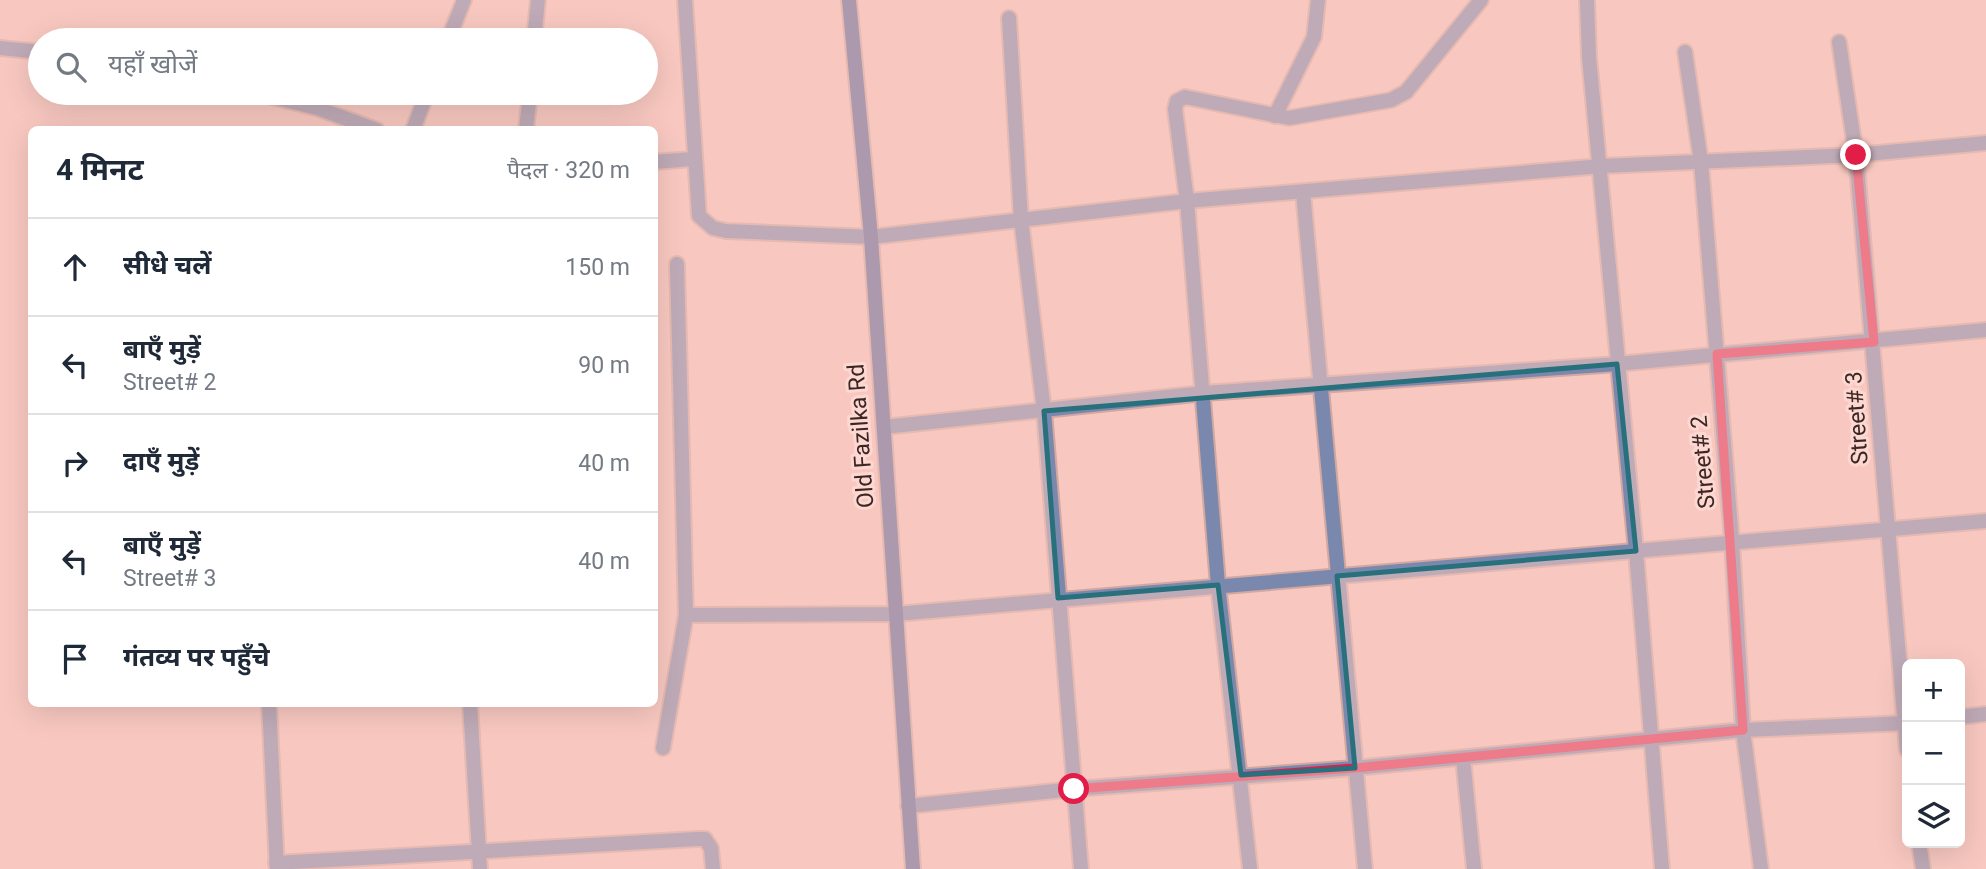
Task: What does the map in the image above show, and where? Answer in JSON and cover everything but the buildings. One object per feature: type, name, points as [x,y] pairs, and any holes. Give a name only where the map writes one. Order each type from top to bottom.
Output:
[{"type":"main road","name":"Old Fazilka Rd","points":[[849,0],[871,237],[912,869]]},
{"type":"street","points":[[535,28],[538,0]]},
{"type":"street","points":[[685,0],[693,159],[699,216],[713,228],[871,237],[1187,201],[1602,166],[1856,155],[1986,143]]},
{"type":"street","points":[[1275,116],[1314,37],[1318,0]]},
{"type":"street","points":[[1250,869],[1218,585],[1187,201],[1175,109],[1180,98],[1275,116],[1306,116],[1399,97],[1481,0]]},
{"type":"street","points":[[1587,0],[1589,57],[1602,166],[1662,869]]},
{"type":"street","points":[[452,28],[461,1]]},
{"type":"street","points":[[1009,18],[1021,219],[1044,411],[1081,869]]},
{"type":"street","name":"Street# 3","points":[[1839,42],[1856,155],[1906,722]]},
{"type":"street","points":[[0,48],[28,51]]},
{"type":"street","name":"Street# 2","points":[[1685,52],[1701,162],[1732,541],[1743,730],[1761,869]]},
{"type":"street","points":[[308,105],[367,126]]},
{"type":"street","points":[[415,126],[422,105]]},
{"type":"street","points":[[526,126],[529,105]]},
{"type":"street","points":[[658,162],[693,159]]},
{"type":"street","points":[[1303,192],[1318,384],[1365,869]]},
{"type":"street","points":[[663,748],[686,615],[677,264]]},
{"type":"street","points":[[884,427],[1204,393],[1617,363],[1986,330]]},
{"type":"street","points":[[686,615],[896,614],[1732,541],[1888,532],[1986,521]]},
{"type":"street","points":[[269,707],[277,866],[705,839],[711,848],[713,869]]},
{"type":"street","points":[[470,707],[480,869]]},
{"type":"street","points":[[1965,716],[1986,714]]},
{"type":"street","points":[[908,806],[1074,789],[1355,768],[1743,730],[1902,723]]},
{"type":"street","points":[[1463,758],[1474,869]]},
{"type":"street","points":[[1920,848],[1923,869]]},
{"type":"highlighted area","points":[[1617,364],[1636,551],[1337,576],[1355,768],[1241,775],[1218,585],[1058,598],[1044,411]]},
{"type":"route","points":[[1074,789],[1355,768],[1743,730],[1717,354],[1874,342],[1856,155]]}]
